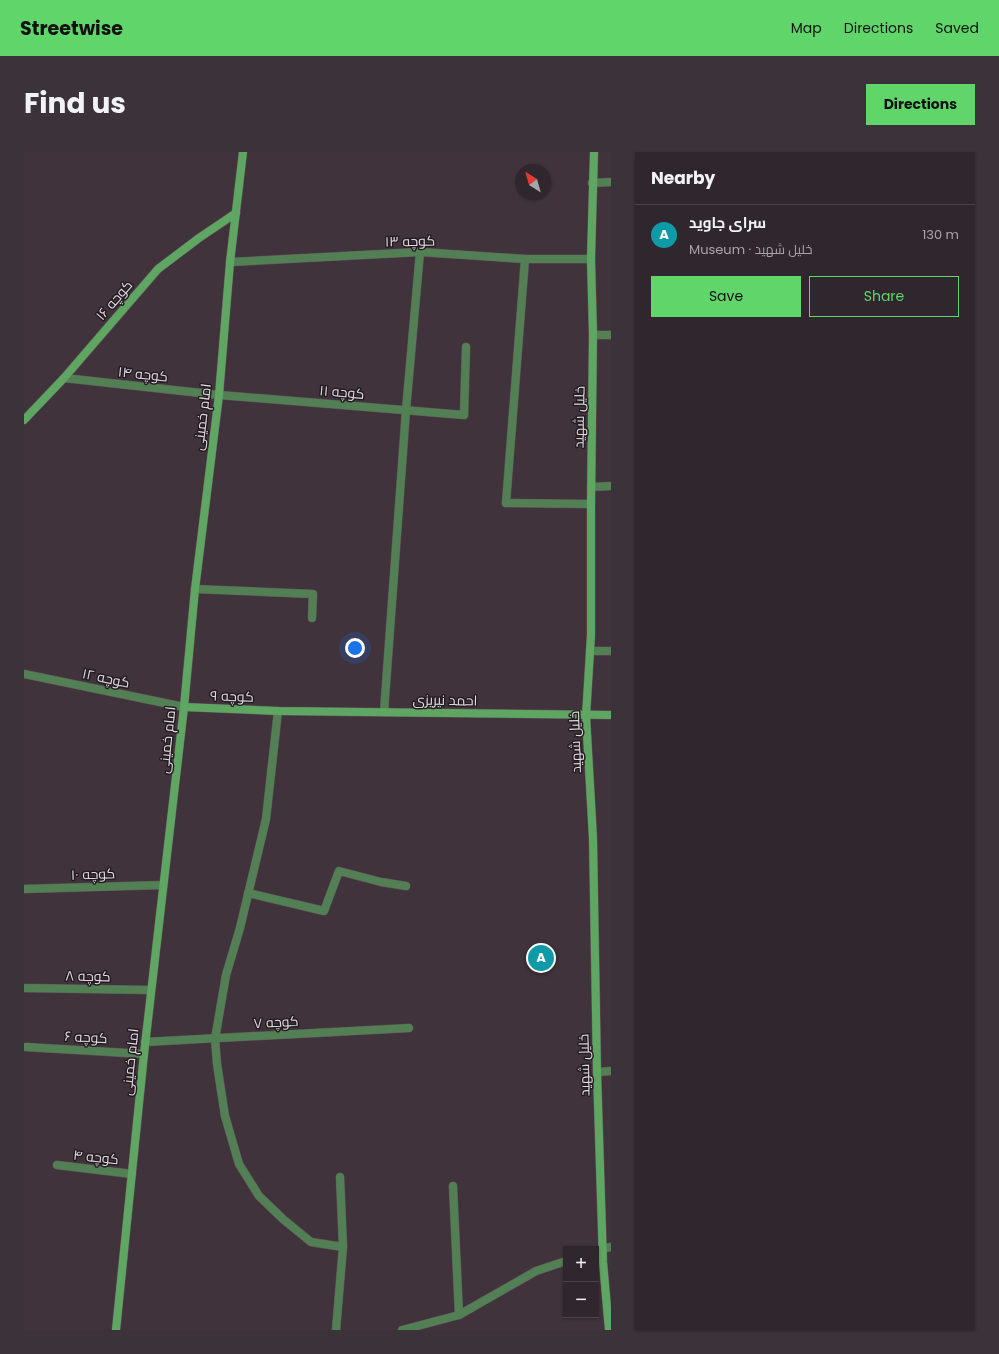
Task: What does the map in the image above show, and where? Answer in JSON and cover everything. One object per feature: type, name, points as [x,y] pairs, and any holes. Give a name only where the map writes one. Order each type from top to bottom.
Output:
[{"type":"street","name":"امام خمینی","points":[[116,1330],[145,1042],[184,707],[195,589],[218,395],[230,262],[243,152]]},
{"type":"street","name":"خلیل شهید","points":[[594,152],[591,259],[593,336],[590,651],[586,716],[594,838],[599,1246]]},
{"type":"street","points":[[592,183],[611,182]]},
{"type":"street","name":"کوچه ۱۶","points":[[24,420],[64,378],[158,269],[236,213]]},
{"type":"street","points":[[384,712],[406,410],[420,252]]},
{"type":"street","name":"کوچه ۱۳","points":[[230,262],[420,252],[525,259],[591,259]]},
{"type":"street","points":[[525,259],[506,503],[591,504]]},
{"type":"street","points":[[593,336],[611,335]]},
{"type":"street","name":"کوچه ۱۱","points":[[218,395],[464,415],[466,347]]},
{"type":"street","name":"کوچه ۱۴","points":[[64,378],[218,395]]},
{"type":"street","points":[[591,487],[611,486]]},
{"type":"street","points":[[195,589],[313,594],[312,618]]},
{"type":"street","points":[[590,651],[611,652]]},
{"type":"street","name":"کوچه ۱۲","points":[[24,674],[184,707]]},
{"type":"street","name":"کوچه ۹","points":[[184,707],[278,711]]},
{"type":"street","points":[[278,711],[266,819],[240,928],[226,975],[215,1038],[217,1064],[225,1116],[238,1164],[260,1196],[284,1220],[311,1242],[343,1247]]},
{"type":"street","name":"احمد نیریزی","points":[[278,711],[611,716]]},
{"type":"street","points":[[248,893],[324,911],[339,871],[381,882],[406,886]]},
{"type":"street","name":"کوچه ۱۰","points":[[24,889],[163,885]]},
{"type":"street","name":"کوچه ۸","points":[[24,988],[151,990]]},
{"type":"street","name":"کوچه ۷","points":[[145,1042],[409,1028]]},
{"type":"street","name":"کوچه ۶","points":[[26,1047],[144,1054]]},
{"type":"street","points":[[597,1072],[611,1071]]},
{"type":"street","name":"کوچه ۴","points":[[57,1166],[132,1174]]},
{"type":"street","points":[[336,1330],[343,1247],[340,1177]]},
{"type":"street","points":[[453,1186],[459,1315]]},
{"type":"street","points":[[599,1250],[611,1247]]},
{"type":"street","name":"خلیل شهید","points":[[599,1250],[609,1330]]},
{"type":"street","points":[[402,1330],[459,1315],[536,1271],[563,1262]]},
{"type":"place","name":"سرای جاوید","points":[[541,958]]}]
